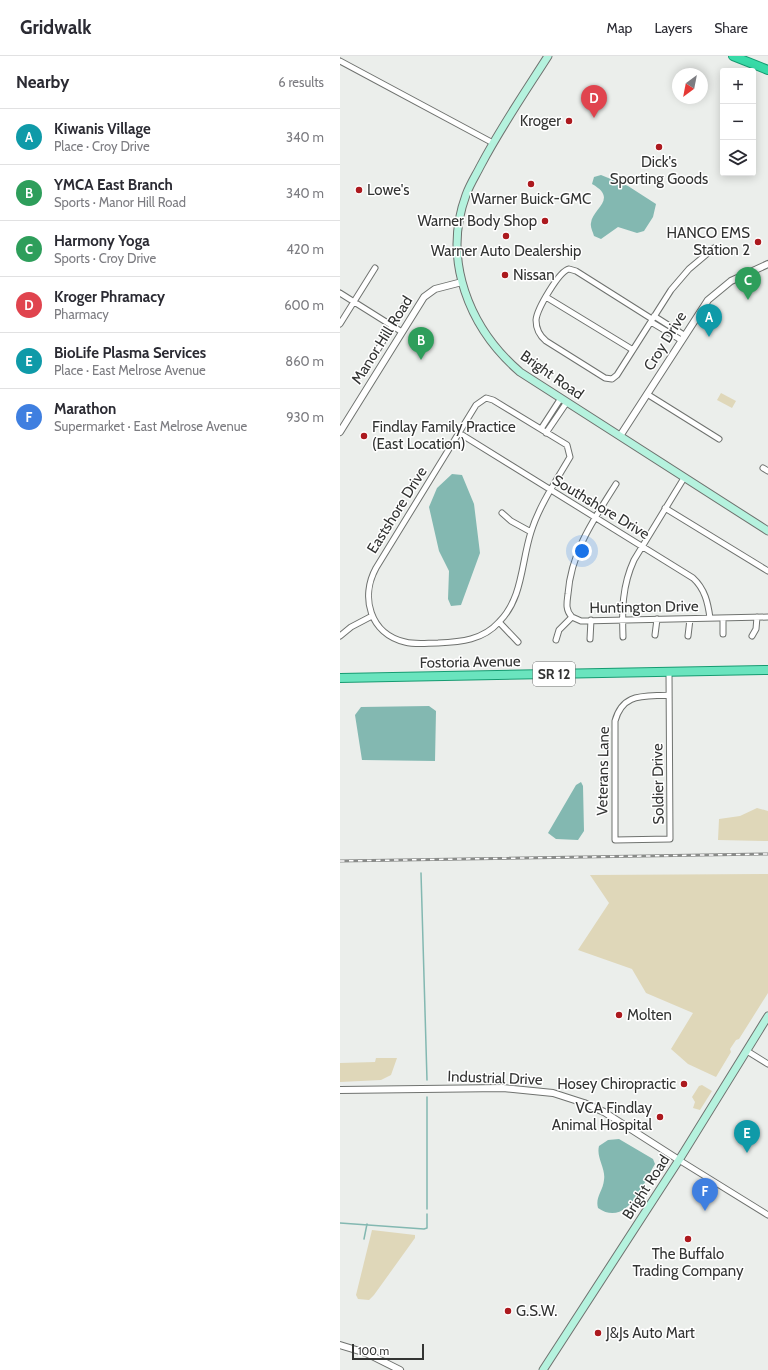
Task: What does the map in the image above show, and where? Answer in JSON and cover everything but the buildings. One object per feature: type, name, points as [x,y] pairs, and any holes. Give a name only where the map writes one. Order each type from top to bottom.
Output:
[{"type":"highway","points":[[733,56],[768,70]]},
{"type":"main road","name":"Bright Road","points":[[548,56],[493,143],[467,193],[461,214],[458,247],[462,282],[472,312],[483,331],[496,348],[520,372],[768,531]]},
{"type":"main road","name":"Fostoria Avenue","points":[[340,678],[768,670]]},
{"type":"main road","name":"Bright Road","points":[[544,1370],[679,1160],[768,1016]]},
{"type":"street","points":[[340,61],[493,143]]},
{"type":"street","points":[[683,338],[652,319],[573,270],[566,270],[563,272],[539,309],[536,319],[541,336],[552,345],[605,378],[615,378],[652,319],[682,276],[714,248]]},
{"type":"street","name":"Croy Drive","points":[[620,436],[703,306],[719,290],[731,281],[768,264]]},
{"type":"street","points":[[340,324],[375,268]]},
{"type":"street","name":"Manor Hill Road","points":[[340,432],[428,292],[462,282]]},
{"type":"street","points":[[340,293],[402,332]]},
{"type":"street","points":[[546,297],[633,350]]},
{"type":"street","points":[[374,356],[407,301]]},
{"type":"street","points":[[647,394],[718,439]]},
{"type":"street","name":"Eastshore Drive","points":[[372,616],[368,596],[372,574],[476,405],[486,398],[493,400],[544,431]]},
{"type":"street","points":[[340,636],[351,627],[372,616],[380,628],[391,636],[411,643],[465,641],[485,633],[499,622],[510,609],[516,596],[530,532],[550,491],[570,457],[567,445],[544,431],[564,400]]},
{"type":"street","name":"Southshore Drive","points":[[459,433],[696,581],[706,598],[710,618]]},
{"type":"street","points":[[623,637],[622,603],[626,581],[631,567],[642,546],[684,478]]},
{"type":"street","name":"Huntington Drive","points":[[616,484],[583,540],[572,570],[567,606],[572,617],[578,620],[768,617]]},
{"type":"street","points":[[665,508],[768,571]]},
{"type":"street","points":[[502,513],[511,521],[530,532]]},
{"type":"street","points":[[556,640],[559,630],[572,617]]},
{"type":"street","points":[[752,636],[756,630],[757,617]]},
{"type":"street","points":[[723,618],[723,634]]},
{"type":"street","points":[[656,635],[657,619]]},
{"type":"street","points":[[688,636],[690,619]]},
{"type":"street","points":[[590,638],[591,620]]},
{"type":"street","points":[[499,622],[518,642]]},
{"type":"street","name":"Soldier Drive","points":[[615,840],[670,840],[669,672]]},
{"type":"street","name":"Veterans Lane","points":[[615,840],[615,721],[617,712],[624,702],[636,698],[669,695]]},
{"type":"street","points":[[747,1051],[768,1064]]},
{"type":"street","name":"Industrial Drive","points":[[340,1090],[503,1088],[553,1093],[584,1103],[604,1112],[679,1160]]},
{"type":"street","points":[[679,1160],[768,1215]]},
{"type":"street","points":[[340,1345],[371,1356],[400,1370]]},
{"type":"shaded area","points":[[721,393],[736,401],[732,408],[717,400]]},
{"type":"shaded area","points":[[757,808],[768,811],[768,841],[718,840],[719,819],[740,816]]},
{"type":"shaded area","points":[[768,874],[768,993],[739,1039],[736,1040],[730,1049],[731,1052],[716,1077],[688,1064],[671,1049],[693,1013],[646,993],[632,969],[578,950],[609,903],[590,875]]},
{"type":"shaded area","points":[[376,1058],[397,1058],[391,1075],[381,1080],[340,1082],[340,1063],[375,1062]]},
{"type":"shaded area","points":[[702,1085],[712,1091],[700,1110],[693,1108],[695,1102],[692,1097],[699,1086]]},
{"type":"shaded area","points":[[372,1230],[415,1235],[415,1238],[374,1295],[369,1300],[358,1299],[356,1295]]},
{"type":"water","points":[[601,175],[628,186],[656,204],[653,217],[644,231],[637,233],[618,227],[601,239],[594,236],[591,228],[592,218],[604,199],[600,189],[592,184],[594,177]]},
{"type":"water","points":[[452,474],[462,475],[474,504],[480,553],[461,605],[451,606],[448,599],[449,571],[439,551],[429,507],[437,488]]},
{"type":"water","points":[[429,706],[436,711],[435,761],[362,760],[355,715],[361,707]]},
{"type":"water","points":[[581,782],[583,786],[584,831],[578,840],[556,839],[548,833],[576,785]]},
{"type":"water","points":[[619,1139],[653,1159],[655,1164],[633,1201],[626,1208],[617,1212],[608,1213],[598,1208],[597,1204],[604,1176],[598,1150],[599,1146],[608,1140]]},
{"type":"waterway","points":[[421,873],[427,1080]]},
{"type":"waterway","points":[[427,1097],[427,1209]]},
{"type":"waterway","points":[[340,1223],[424,1229],[427,1228],[427,1214]]},
{"type":"waterway","points":[[364,1239],[367,1224]]},
{"type":"railway","points":[[340,861],[768,854]]},
{"type":"place","name":"Kroger Phramacy","points":[[594,118]]},
{"type":"place","name":"Kroger","points":[[569,121]]},
{"type":"place","name":"Dick's Sporting Goods","points":[[659,147]]},
{"type":"place","name":"Warner Buick-GMC","points":[[531,184]]},
{"type":"place","name":"Lowe's","points":[[359,190]]},
{"type":"place","name":"Warner Body Shop","points":[[545,221]]},
{"type":"place","name":"Warner Auto Dealership","points":[[506,236]]},
{"type":"place","name":"HANCO EMS Station 2","points":[[758,242]]},
{"type":"place","name":"Nissan","points":[[505,275]]},
{"type":"place","name":"Harmony Yoga","points":[[748,300]]},
{"type":"place","name":"Kiwanis Village","points":[[709,337]]},
{"type":"place","name":"YMCA East Branch","points":[[421,360]]},
{"type":"place","name":"Findlay Family Practice (East Location)","points":[[364,436]]},
{"type":"place","name":"Molten","points":[[619,1015]]},
{"type":"place","name":"Hosey Chiropractic","points":[[684,1084]]},
{"type":"place","name":"VCA Findlay Animal Hospital","points":[[660,1117]]},
{"type":"place","name":"BioLife Plasma Services","points":[[747,1153]]},
{"type":"place","name":"Marathon","points":[[705,1211]]},
{"type":"place","name":"The Buffalo Trading Company","points":[[688,1239]]},
{"type":"place","name":"G.S.W.","points":[[508,1311]]},
{"type":"place","name":"J&Js Auto Mart","points":[[598,1333]]}]
